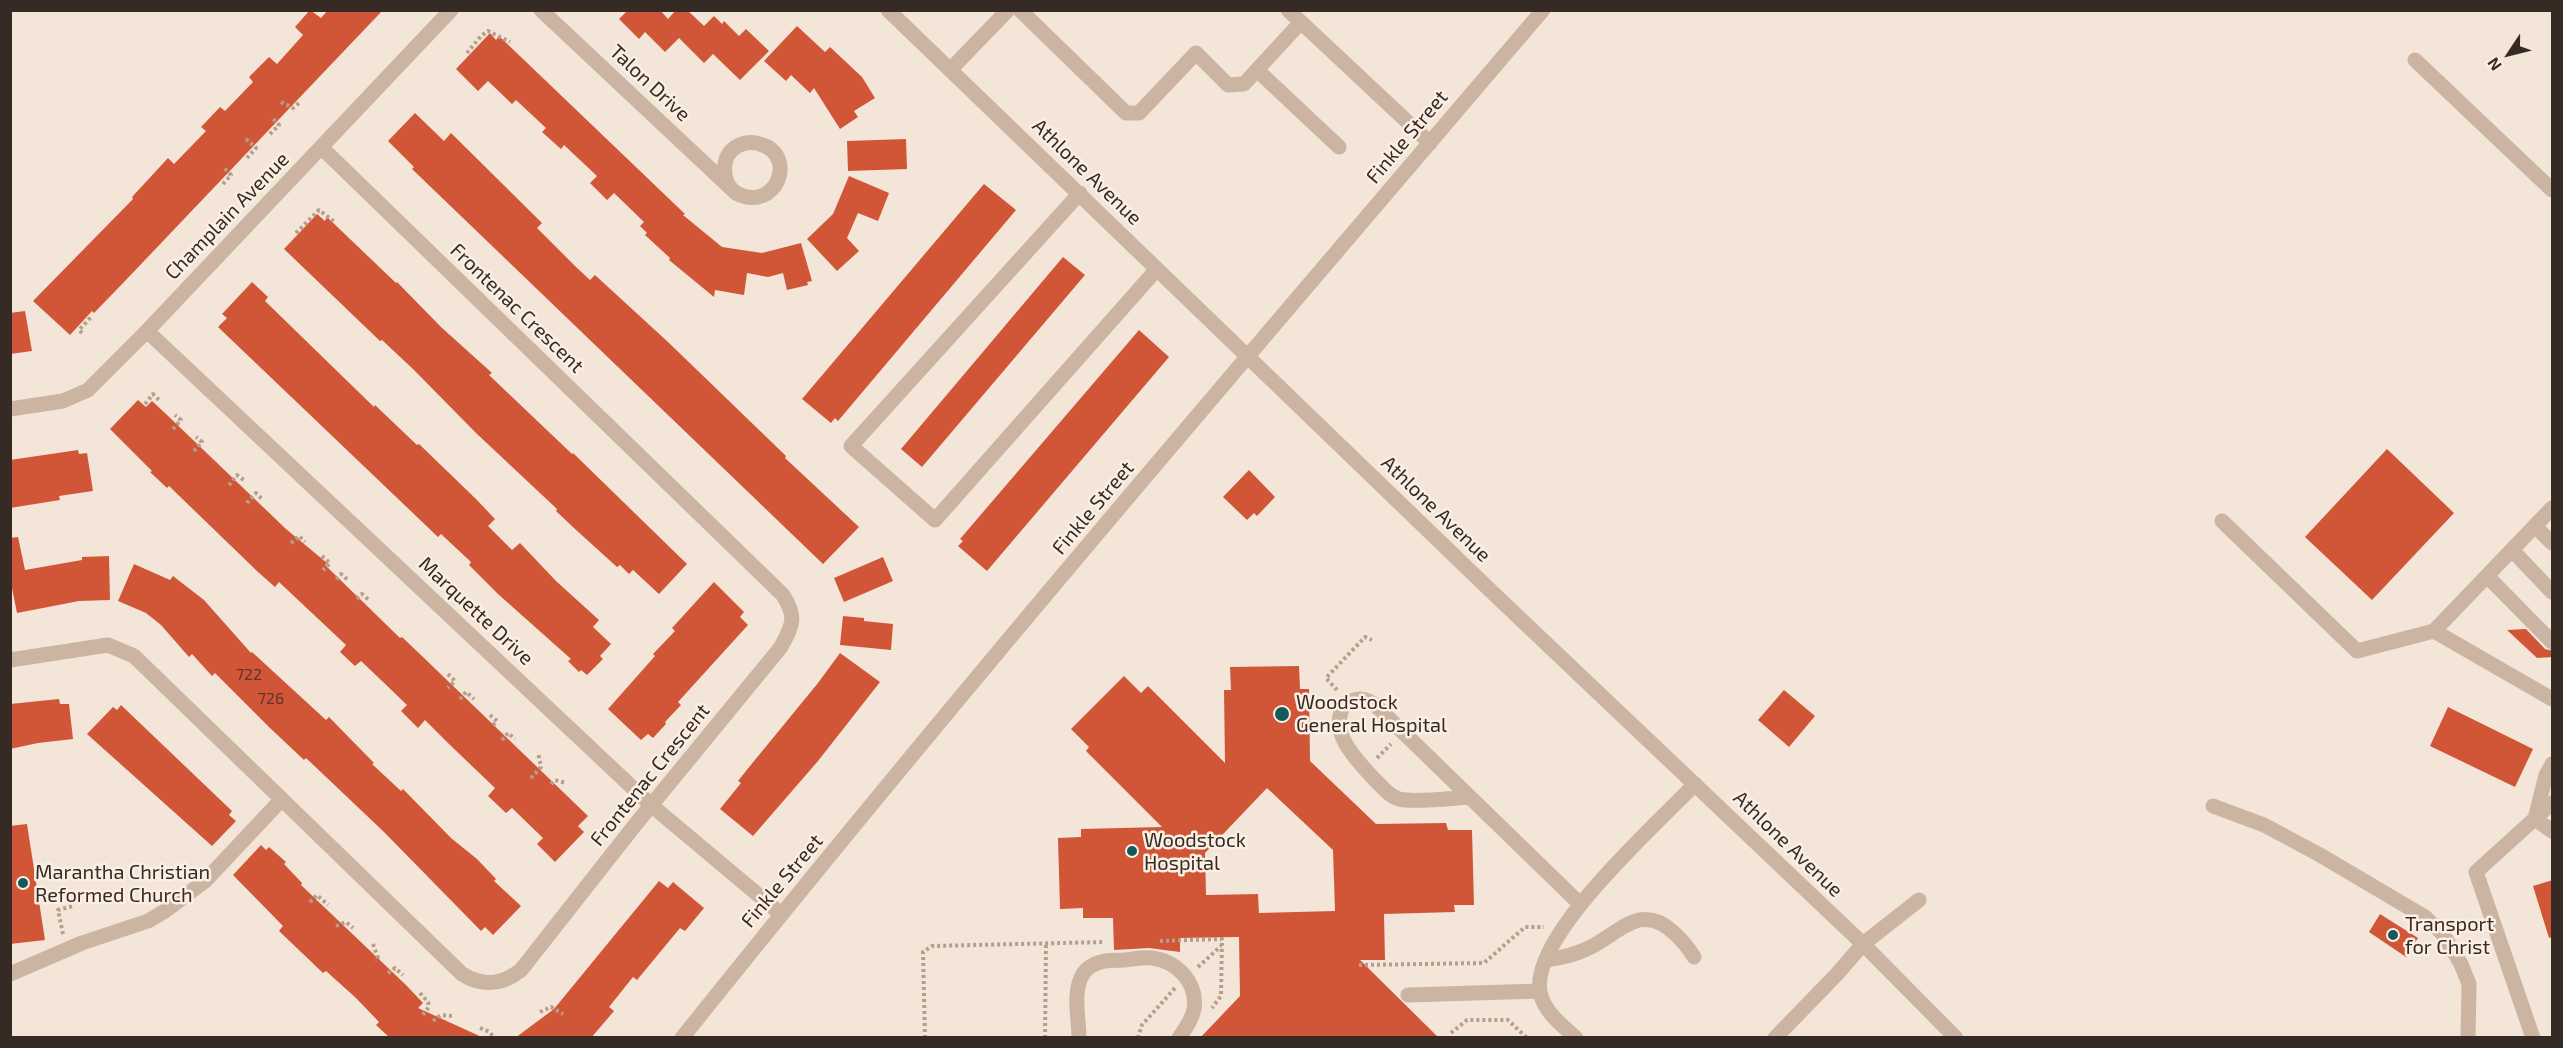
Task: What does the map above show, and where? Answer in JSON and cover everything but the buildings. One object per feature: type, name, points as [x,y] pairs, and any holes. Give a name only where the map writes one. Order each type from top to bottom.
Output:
[{"type":"street","name":"Champlain Avenue","points":[[10,409],[63,401],[88,390],[322,148],[451,10]]},
{"type":"street","name":"Talon Drive","points":[[541,10],[729,186]]},
{"type":"street","name":"Athlone Avenue","points":[[888,10],[1080,193],[1247,357],[1863,944],[1956,1038]]},
{"type":"street","points":[[950,70],[1008,10]]},
{"type":"street","points":[[1020,10],[1126,112],[1139,113],[1196,53],[1228,85],[1244,84],[1301,22]]},
{"type":"street","points":[[1288,10],[1430,143]]},
{"type":"street","name":"Finkle Street","points":[[682,1038],[781,914],[1247,357],[1543,10]]},
{"type":"street","points":[[2415,60],[2553,189]]},
{"type":"street","points":[[1257,70],[1339,147]]},
{"type":"street","name":"Frontenac Crescent","points":[[10,660],[108,645],[120,648],[134,656],[462,974],[472,980],[492,983],[511,978],[521,970],[651,805],[781,647],[793,624],[789,604],[775,587],[322,148]]},
{"type":"street","points":[[1080,193],[851,446],[935,520],[1157,269]]},
{"type":"street","name":"Marquette Drive","points":[[147,331],[651,805],[781,914]]},
{"type":"street","points":[[2222,521],[2356,651],[2434,631],[2553,508]]},
{"type":"street","points":[[2535,526],[2553,543]]},
{"type":"street","points":[[2512,550],[2553,592]]},
{"type":"street","points":[[2487,576],[2553,642]]},
{"type":"street","points":[[2434,631],[2553,699]]},
{"type":"street","points":[[1469,797],[1403,800],[1390,795],[1350,753],[1345,744],[1339,716],[1345,703],[1359,698],[1374,704],[1580,904]]},
{"type":"street","points":[[2535,819],[2546,775],[2553,764]]},
{"type":"street","points":[[1576,1038],[1545,1008],[1540,991],[1540,974],[1546,960],[1560,931],[1580,904],[1695,784]]},
{"type":"street","points":[[10,974],[82,943],[148,921],[165,911],[205,881],[282,799]]},
{"type":"street","points":[[2533,1038],[2476,872],[2553,803]]},
{"type":"street","points":[[2213,806],[2264,825],[2425,917],[2443,934],[2461,964],[2469,984],[2468,1038]]},
{"type":"street","points":[[2535,819],[2553,831]]},
{"type":"street","points":[[1775,1038],[1863,944],[1918,900]]},
{"type":"street","points":[[1546,960],[1572,955],[1590,948],[1635,922],[1647,919],[1663,922],[1686,944],[1694,957]]},
{"type":"street","points":[[1079,1038],[1078,992],[1079,981],[1084,971],[1104,961],[1153,958],[1179,968],[1187,978],[1192,991],[1194,1010],[1179,1038]]},
{"type":"street","points":[[1408,995],[1540,991]]},
{"type":"path","points":[[467,53],[488,31],[510,42]]},
{"type":"path","points":[[281,102],[293,108],[299,103]]},
{"type":"path","points":[[270,134],[279,124],[271,117]]},
{"type":"path","points":[[246,139],[256,148],[247,158]]},
{"type":"path","points":[[223,184],[231,175],[224,168]]},
{"type":"path","points":[[296,233],[319,210],[336,223]]},
{"type":"path","points":[[82,333],[79,330],[91,317]]},
{"type":"path","points":[[145,404],[153,394],[159,400]]},
{"type":"path","points":[[172,429],[181,420],[176,415]]},
{"type":"path","points":[[194,451],[202,442],[196,437]]},
{"type":"path","points":[[229,485],[237,475],[245,481]]},
{"type":"path","points":[[248,503],[256,494],[263,500]]},
{"type":"path","points":[[291,543],[299,536],[305,542]]},
{"type":"path","points":[[322,556],[330,563],[323,570]]},
{"type":"path","points":[[336,579],[341,574],[348,580]]},
{"type":"path","points":[[357,599],[362,594],[369,600]]},
{"type":"path","points":[[1342,696],[1326,678],[1365,637],[1372,640]]},
{"type":"path","points":[[448,674],[455,681],[448,688]]},
{"type":"path","points":[[460,699],[466,692],[474,699]]},
{"type":"path","points":[[490,715],[497,721],[491,728]]},
{"type":"path","points":[[502,740],[508,733],[515,739]]},
{"type":"path","points":[[531,778],[541,767],[538,752]]},
{"type":"path","points":[[551,784],[555,780],[566,783]]},
{"type":"path","points":[[310,902],[317,894],[328,905]]},
{"type":"path","points":[[59,940],[63,932],[58,910],[73,906]]},
{"type":"path","points":[[336,926],[346,922],[353,928]]},
{"type":"path","points":[[1359,965],[1484,963],[1525,927],[1548,927],[1560,931]]},
{"type":"path","points":[[1045,1038],[1046,943]]},
{"type":"path","points":[[373,944],[378,957],[376,961]]},
{"type":"path","points":[[388,973],[395,968],[404,975]]},
{"type":"path","points":[[420,993],[428,1002],[429,1007],[421,1017]]},
{"type":"path","points":[[540,1012],[551,1007],[563,1014]]},
{"type":"path","points":[[434,1021],[441,1015],[453,1016]]},
{"type":"path","points":[[1451,1033],[1467,1020],[1508,1020],[1527,1038]]},
{"type":"path","points":[[480,1028],[495,1038]]},
{"type":"place","name":"Woodstock General Hospital","points":[[1282,714]]},
{"type":"place","name":"Woodstock Hospital","points":[[1132,851]]},
{"type":"place","name":"Marantha Christian Reformed Church","points":[[23,883]]},
{"type":"place","name":"Transport for Christ","points":[[2393,935]]}]
